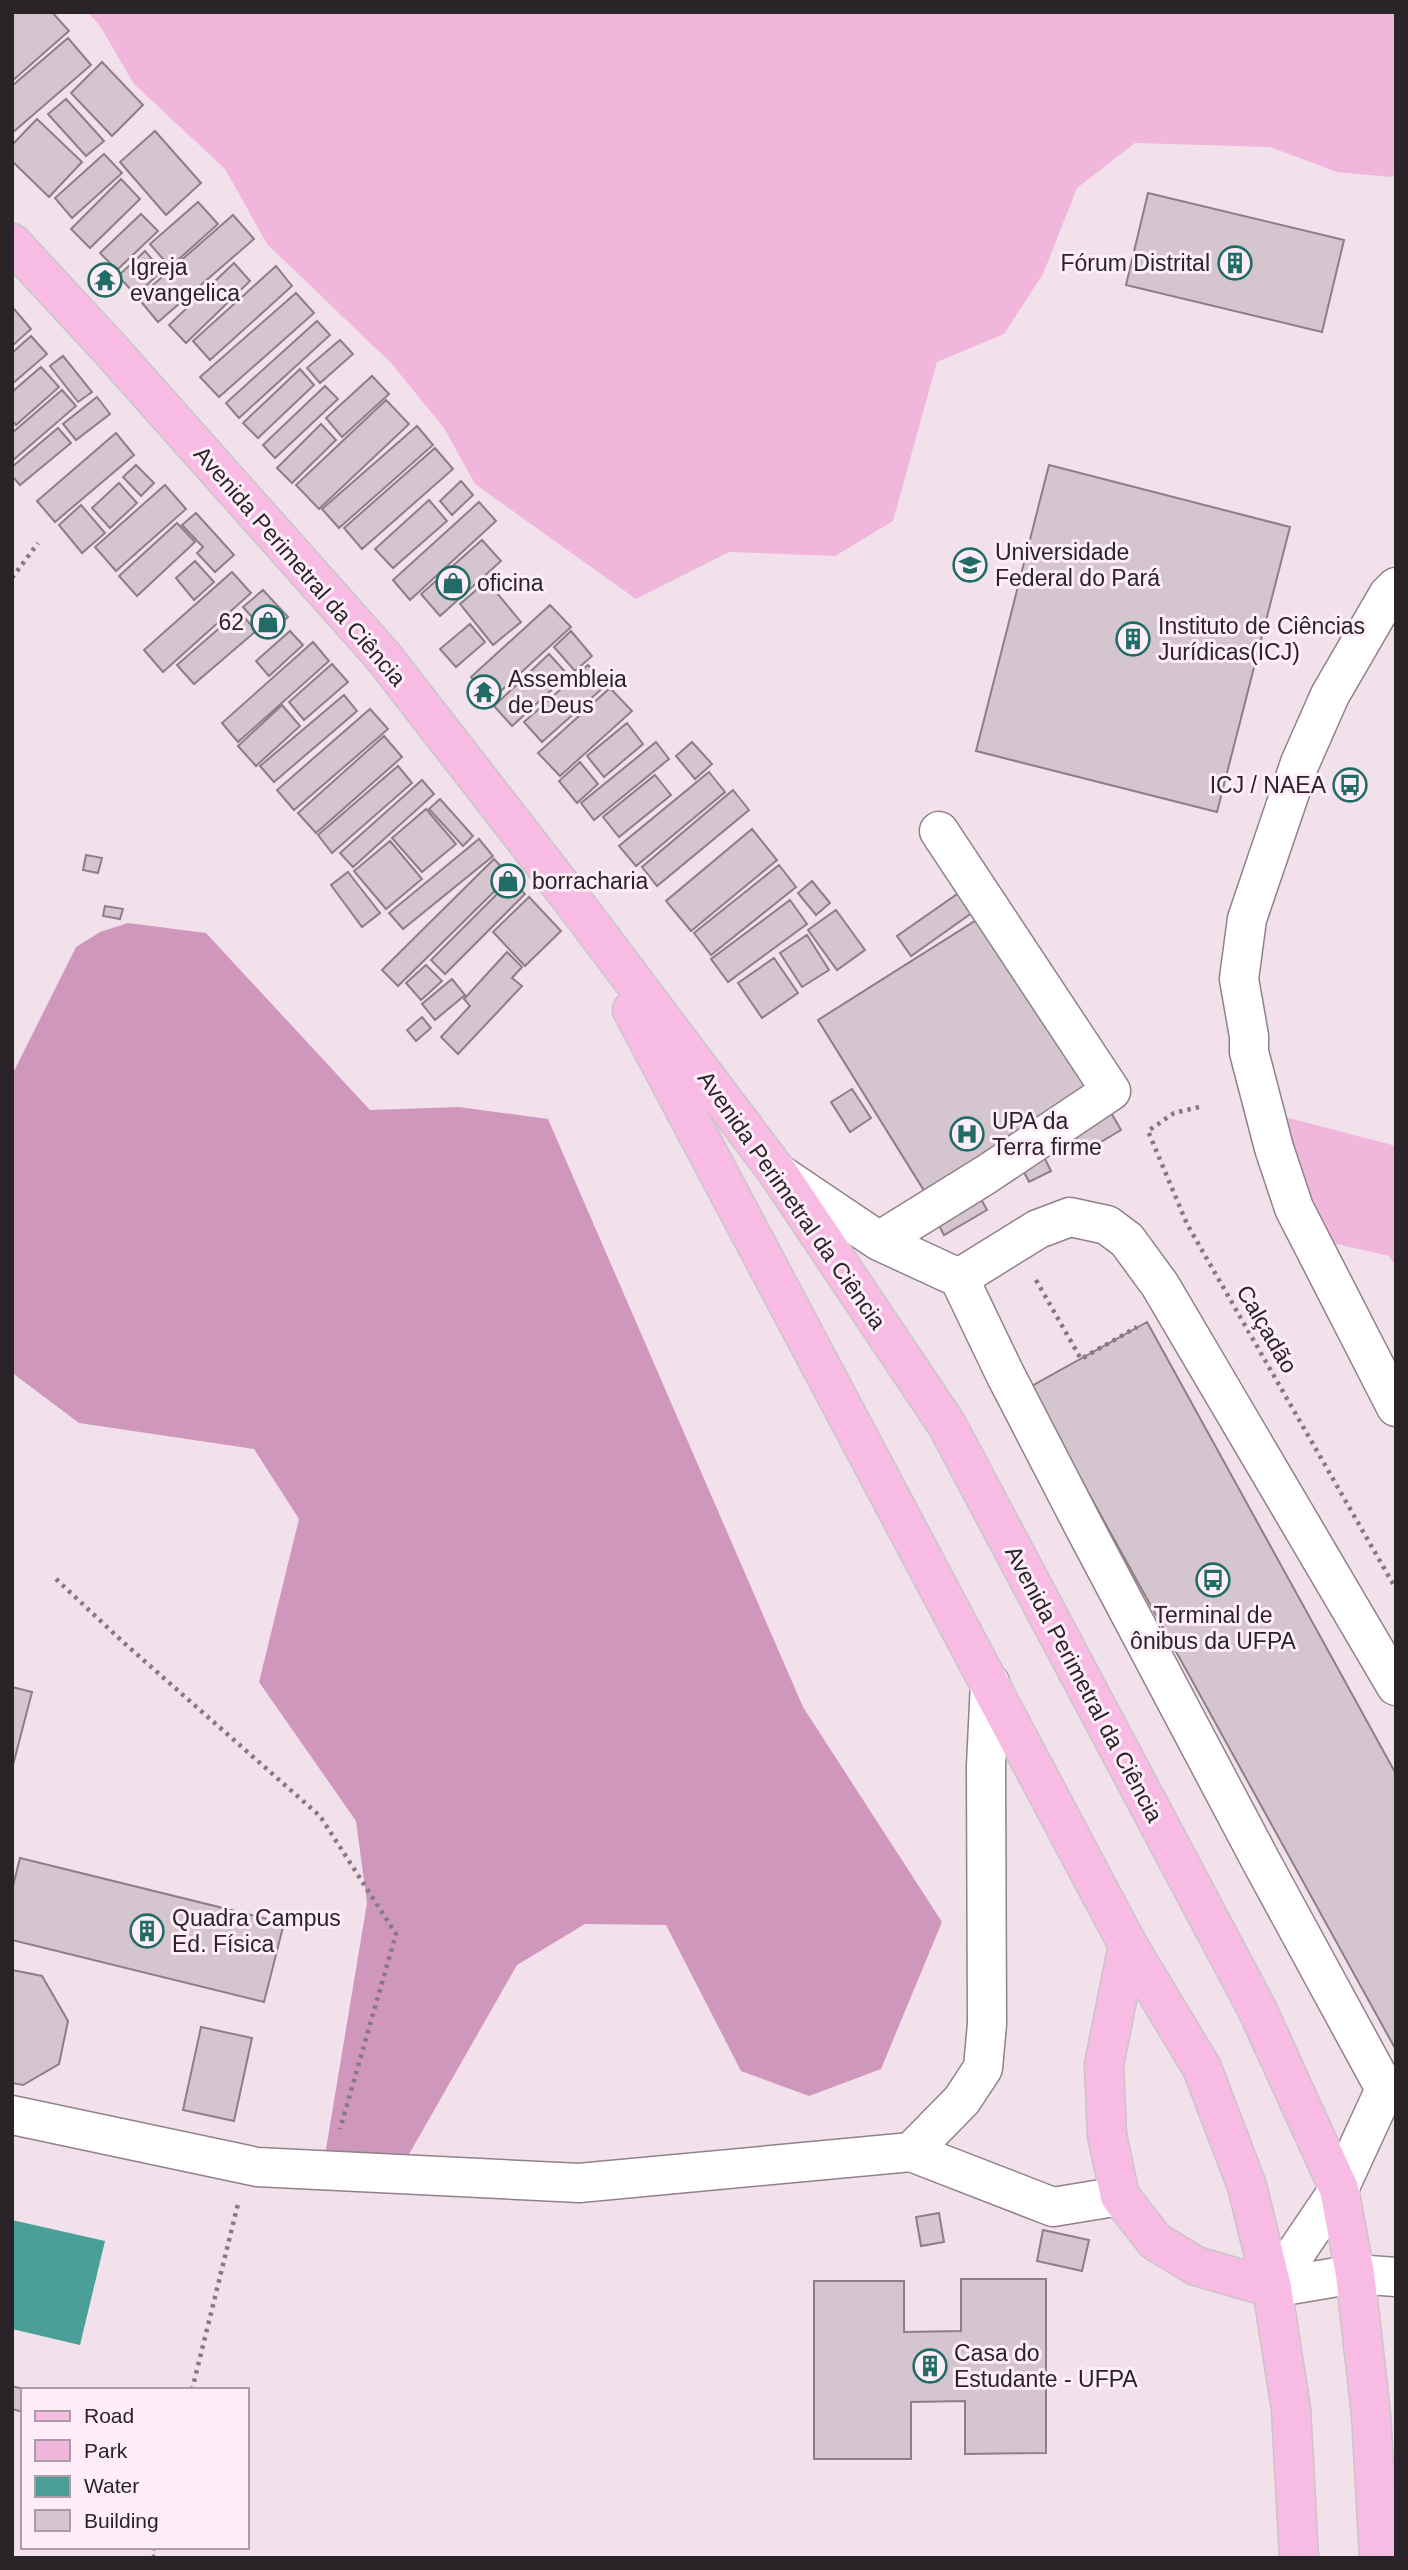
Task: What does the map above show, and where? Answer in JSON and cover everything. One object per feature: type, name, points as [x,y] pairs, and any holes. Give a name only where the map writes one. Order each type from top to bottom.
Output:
[{"type":"main road","name":"Avenida Perimetral da Ciência","points":[[12,243],[382,655],[573,901],[778,1173],[947,1425],[1257,2009],[1339,2189],[1355,2274],[1371,2414],[1379,2558]]},
{"type":"main road","name":"Avenida Perimetral da Ciência","points":[[573,901],[1128,1945],[1202,2068],[1247,2186],[1272,2288],[1291,2409],[1299,2558]]},
{"type":"main road","points":[[1128,1945],[1104,2065],[1107,2135],[1120,2196],[1155,2241],[1196,2266],[1272,2288]]},
{"type":"street","points":[[1396,587],[1388,595],[1330,695],[1300,763],[1247,919],[1239,979],[1249,1036],[1249,1052],[1274,1149],[1294,1208],[1396,1407]]},
{"type":"street","points":[[879,1241],[987,1174],[1111,1091],[939,831]]},
{"type":"street","points":[[778,1173],[879,1241],[959,1278],[1082,1523],[1255,1851],[1390,2097],[1339,2189],[1272,2288]]},
{"type":"street","points":[[959,1278],[1038,1229],[1070,1217],[1107,1225],[1127,1240],[1160,1285],[1396,1686]]},
{"type":"street","points":[[911,2152],[962,2100],[983,2068],[987,2024],[985,1766],[990,1683]]},
{"type":"street","points":[[12,2115],[247,2165],[579,2183],[911,2152],[1053,2207],[1120,2196]]},
{"type":"street","points":[[1355,2274],[1396,2252]]},
{"type":"street","points":[[1272,2288],[1355,2274],[1396,2277]]},
{"type":"path","points":[[12,579],[38,542]]},
{"type":"path","name":"Calçadão","points":[[1199,1107],[1174,1113],[1148,1131],[1186,1224],[1396,1589]]},
{"type":"path","points":[[56,1579],[123,1642],[320,1816],[396,1934],[328,2170]]},
{"type":"path","points":[[192,2388],[247,2165]]},
{"type":"green space","points":[[88,12],[1396,12],[1396,174],[1391,177],[1337,172],[1270,147],[1135,143],[1077,188],[1043,274],[1004,334],[937,362],[893,521],[835,556],[729,552],[636,599],[475,484],[444,428],[391,363],[267,244],[225,169],[134,84],[100,26]]},
{"type":"green space","points":[[1285,1117],[1396,1146],[1396,1267],[1389,1256],[1328,1242],[1307,1203]]},
{"type":"shaded area","points":[[128,923],[206,933],[370,1110],[459,1107],[548,1119],[803,1707],[942,1922],[881,2069],[809,2096],[741,2071],[666,1925],[585,1924],[517,1965],[404,2163],[325,2155],[367,1903],[356,1821],[259,1682],[299,1519],[254,1449],[79,1423],[15,1375],[12,1369],[12,1075],[76,947],[100,932]]},
{"type":"water","points":[[12,2220],[105,2241],[80,2345],[12,2329]]},
{"type":"building","points":[[12,12],[52,12],[69,31],[12,81]]},
{"type":"building","points":[[68,38],[91,65],[12,133],[12,86]]},
{"type":"building","points":[[102,62],[143,105],[112,136],[71,93]]},
{"type":"building","points":[[66,99],[104,141],[86,156],[48,114]]},
{"type":"building","points":[[37,119],[82,162],[49,197],[12,161],[12,145]]},
{"type":"building","points":[[155,131],[201,183],[166,215],[120,162]]},
{"type":"building","points":[[104,154],[122,173],[72,218],[55,198]]},
{"type":"building","points":[[121,179],[140,199],[90,248],[71,229]]},
{"type":"building","name":"Fórum Distrital","points":[[1148,193],[1344,240],[1322,332],[1126,285]]},
{"type":"building","points":[[198,202],[218,224],[170,267],[150,244]]},
{"type":"building","points":[[141,214],[158,231],[117,270],[100,253]]},
{"type":"building","points":[[233,215],[254,239],[158,322],[138,298]]},
{"type":"building","points":[[145,251],[162,271],[136,295],[118,276]]},
{"type":"building","points":[[234,263],[250,281],[186,343],[169,325]]},
{"type":"building","points":[[276,266],[292,286],[210,360],[193,341]]},
{"type":"building","points":[[296,293],[314,313],[219,397],[200,377]]},
{"type":"building","points":[[14,309],[31,329],[12,346],[12,310]]},
{"type":"building","points":[[317,321],[330,335],[239,418],[226,403]]},
{"type":"building","points":[[31,336],[47,354],[12,384],[12,353]]},
{"type":"building","points":[[340,340],[353,354],[320,383],[307,368]]},
{"type":"building","points":[[63,356],[92,392],[78,402],[50,366]]},
{"type":"building","points":[[41,367],[59,387],[16,425],[12,420],[12,392]]},
{"type":"building","points":[[300,369],[314,385],[258,438],[243,423]]},
{"type":"building","points":[[372,376],[389,394],[342,437],[326,418]]},
{"type":"building","points":[[325,386],[338,399],[275,458],[263,445]]},
{"type":"building","points":[[62,390],[76,406],[12,461],[12,433]]},
{"type":"building","points":[[97,397],[110,414],[76,440],[63,424]]},
{"type":"building","points":[[386,400],[409,424],[319,509],[296,485]]},
{"type":"building","points":[[321,424],[336,440],[292,483],[277,468]]},
{"type":"building","points":[[417,426],[433,445],[339,528],[322,509]]},
{"type":"building","points":[[58,428],[71,443],[20,485],[12,476],[12,467]]},
{"type":"building","points":[[116,433],[134,455],[55,522],[37,501]]},
{"type":"building","points":[[435,448],[453,469],[362,549],[344,528]]},
{"type":"building","points":[[136,465],[154,483],[141,496],[123,477]]},
{"type":"building","name":"Instituto de Ciências Jurídicas(ICJ)","points":[[1049,465],[1290,527],[1217,812],[976,751]]},
{"type":"building","points":[[461,481],[473,495],[452,515],[440,501]]},
{"type":"building","points":[[119,483],[137,503],[110,528],[92,508]]},
{"type":"building","points":[[165,485],[186,509],[116,571],[95,547]]},
{"type":"building","points":[[429,500],[447,521],[393,568],[375,549]]},
{"type":"building","points":[[479,502],[496,521],[410,600],[393,580]]},
{"type":"building","points":[[81,505],[105,533],[82,553],[59,525]]},
{"type":"building","points":[[196,513],[234,555],[215,572],[197,553],[203,547],[182,525]]},
{"type":"building","points":[[177,523],[195,542],[137,596],[119,576]]},
{"type":"building","points":[[482,540],[501,561],[440,616],[421,594]]},
{"type":"building","points":[[195,561],[214,582],[194,600],[176,578]]},
{"type":"building","points":[[232,572],[251,593],[163,672],[144,650]]},
{"type":"building","points":[[487,581],[521,622],[493,645],[460,604]]},
{"type":"building","points":[[263,590],[288,617],[268,635],[243,607]]},
{"type":"building","points":[[550,605],[571,627],[492,699],[471,677]]},
{"type":"building","points":[[239,611],[256,631],[194,684],[177,665]]},
{"type":"building","points":[[470,624],[485,642],[456,667],[440,649]]},
{"type":"building","points":[[290,631],[303,645],[269,676],[256,661]]},
{"type":"building","points":[[571,631],[592,656],[575,671],[554,647]]},
{"type":"building","points":[[313,642],[329,661],[238,742],[222,723]]},
{"type":"building","points":[[549,654],[568,675],[512,726],[494,706]]},
{"type":"building","points":[[332,664],[348,682],[304,720],[289,702]]},
{"type":"building","points":[[588,665],[606,685],[542,742],[524,722]]},
{"type":"building","points":[[610,688],[632,711],[560,776],[538,753]]},
{"type":"building","points":[[344,695],[357,711],[274,782],[260,766]]},
{"type":"building","points":[[282,705],[300,726],[256,766],[238,746]]},
{"type":"building","points":[[370,709],[388,729],[294,810],[277,790]]},
{"type":"building","points":[[627,723],[643,744],[604,777],[587,756]]},
{"type":"building","points":[[384,736],[402,757],[316,833],[298,813]]},
{"type":"building","points":[[656,742],[669,759],[594,820],[581,803]]},
{"type":"building","points":[[692,742],[712,764],[695,779],[676,756]]},
{"type":"building","points":[[580,762],[598,784],[577,803],[559,781]]},
{"type":"building","points":[[398,766],[412,783],[332,853],[318,835]]},
{"type":"building","points":[[709,772],[725,792],[636,866],[619,846]]},
{"type":"building","points":[[655,775],[671,795],[619,837],[603,817]]},
{"type":"building","points":[[422,780],[434,794],[353,867],[340,853]]},
{"type":"building","points":[[733,790],[749,810],[657,886],[642,867]]},
{"type":"building","points":[[440,799],[473,836],[463,846],[429,809]]},
{"type":"building","points":[[426,809],[456,844],[422,872],[392,838]]},
{"type":"building","points":[[752,829],[777,860],[691,931],[666,901]]},
{"type":"building","points":[[479,839],[493,856],[403,929],[389,913]]},
{"type":"building","points":[[390,841],[422,879],[386,909],[354,871]]},
{"type":"building","points":[[86,855],[102,858],[98,873],[83,870]]},
{"type":"building","points":[[494,859],[510,876],[398,986],[382,970]]},
{"type":"building","points":[[779,865],[796,887],[711,955],[694,933]]},
{"type":"building","points":[[348,872],[380,913],[362,927],[331,885]]},
{"type":"building","points":[[511,880],[525,894],[445,974],[431,960]]},
{"type":"building","points":[[812,881],[830,903],[816,915],[798,893]]},
{"type":"building","points":[[963,890],[976,910],[911,956],[897,936]]},
{"type":"building","points":[[529,897],[561,931],[525,966],[493,932]]},
{"type":"building","points":[[790,900],[807,924],[728,982],[711,959]]},
{"type":"building","points":[[105,906],[123,909],[120,919],[103,916]]},
{"type":"building","points":[[836,910],[865,950],[837,970],[808,930]]},
{"type":"building","points":[[986,914],[1096,1091],[928,1197],[818,1020]]},
{"type":"building","points":[[807,935],[829,970],[802,987],[780,953]]},
{"type":"building","points":[[507,952],[522,967],[512,978],[522,986],[458,1054],[441,1037],[470,1006],[464,999]]},
{"type":"building","points":[[774,958],[798,993],[762,1018],[738,983]]},
{"type":"building","points":[[426,965],[442,981],[421,1000],[406,983]]},
{"type":"building","points":[[452,979],[465,995],[435,1020],[422,1004]]},
{"type":"building","points":[[422,1017],[431,1028],[416,1041],[407,1030]]},
{"type":"building","points":[[852,1089],[871,1118],[850,1132],[831,1102]]},
{"type":"building","points":[[1106,1104],[1121,1130],[1084,1152],[1069,1126]]},
{"type":"building","points":[[1041,1151],[1051,1171],[1029,1182],[1019,1162]]},
{"type":"building","points":[[976,1190],[987,1210],[944,1235],[933,1214]]},
{"type":"building","name":"Terminal de ônibus da UFPA","points":[[1147,1322],[1396,1774],[1396,2050],[1030,1387]]},
{"type":"building","points":[[12,1687],[32,1692],[12,1769]]},
{"type":"building","name":"Quadra Campus Ed. Física","points":[[20,1858],[284,1923],[264,2002],[12,1940],[12,1890]]},
{"type":"building","points":[[12,1970],[42,1976],[68,2021],[59,2064],[23,2085],[12,2083]]},
{"type":"building","points":[[201,2027],[252,2038],[234,2121],[183,2110]]},
{"type":"building","points":[[939,2213],[944,2242],[921,2246],[916,2217]]},
{"type":"building","points":[[1043,2230],[1089,2240],[1082,2271],[1037,2261]]},
{"type":"building","name":"Casa do Estudante - UFPA","points":[[961,2279],[1046,2279],[1046,2453],[965,2454],[965,2401],[911,2402],[911,2459],[814,2459],[814,2281],[904,2281],[904,2332],[961,2331]]},
{"type":"building","points":[[12,2386],[21,2389],[21,2411],[12,2409]]},
{"type":"place","name":"Fórum Distrital","points":[[1235,263]]},
{"type":"place","name":"Igreja evangelica","points":[[105,280]]},
{"type":"place","name":"Universidade Federal do Pará","points":[[970,565]]},
{"type":"place","name":"oficina","points":[[453,583]]},
{"type":"place","name":"62","points":[[268,622]]},
{"type":"place","name":"Instituto de Ciências Jurídicas(ICJ)","points":[[1133,639]]},
{"type":"place","name":"Assembleia de Deus","points":[[484,692]]},
{"type":"place","name":"ICJ / NAEA","points":[[1350,785]]},
{"type":"place","name":"borracharia","points":[[508,881]]},
{"type":"place","name":"UPA da Terra firme","points":[[967,1134]]},
{"type":"place","name":"Terminal de ônibus da UFPA","points":[[1213,1580]]},
{"type":"place","name":"Quadra Campus Ed. Física","points":[[147,1931]]},
{"type":"place","name":"Casa do Estudante - UFPA","points":[[930,2366]]}]
